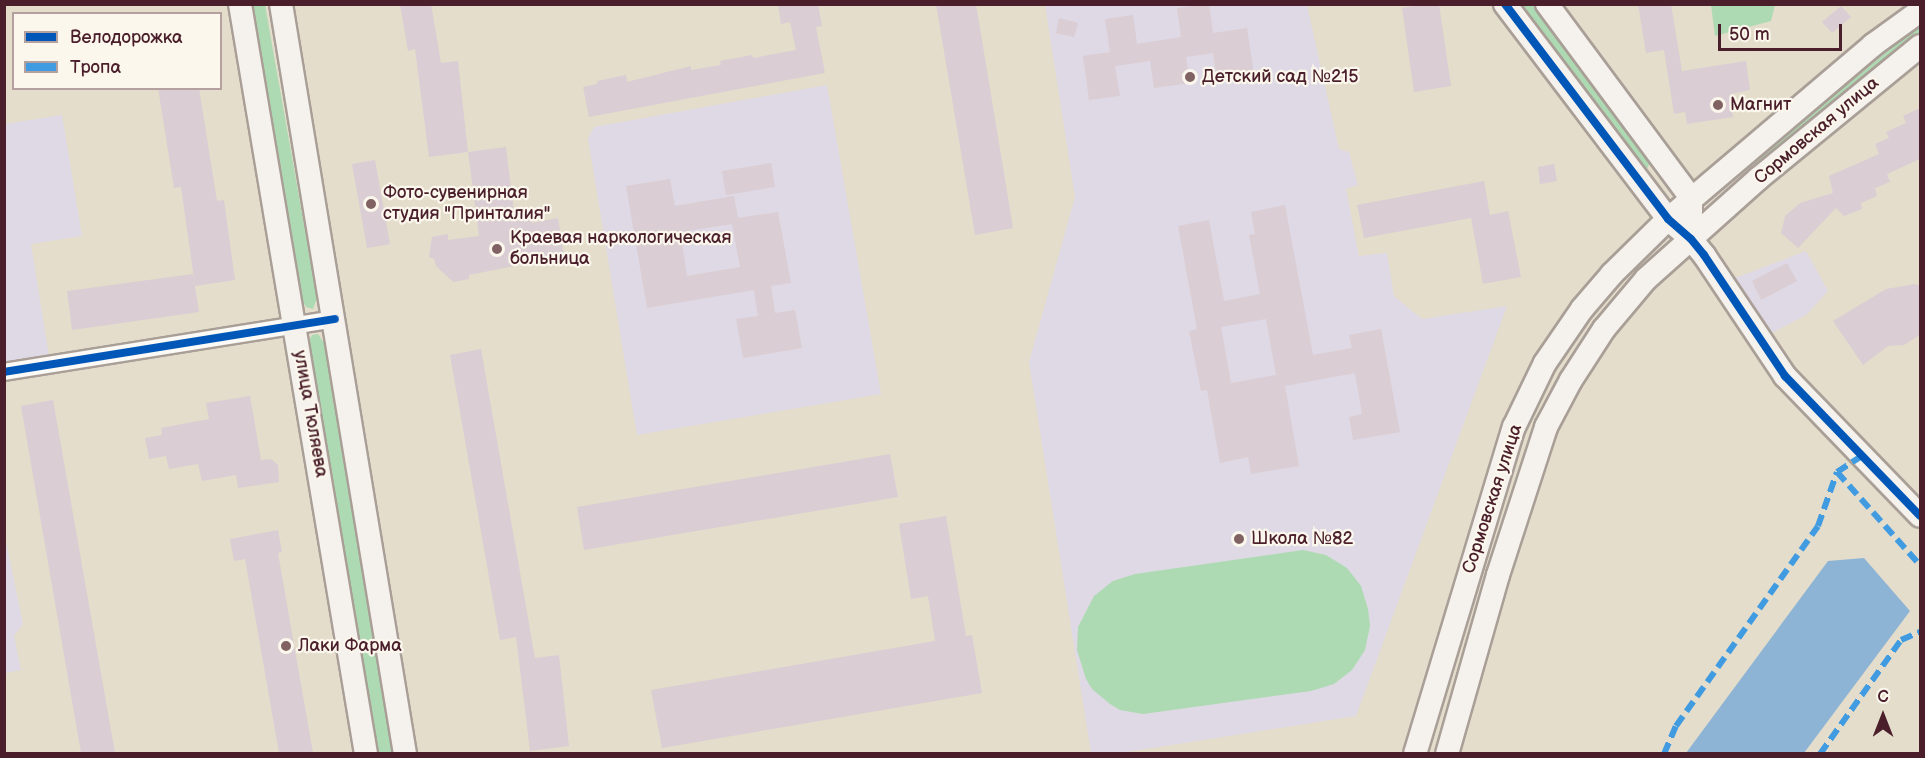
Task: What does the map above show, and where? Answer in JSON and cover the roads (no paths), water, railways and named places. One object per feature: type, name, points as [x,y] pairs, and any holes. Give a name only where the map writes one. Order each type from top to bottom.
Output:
[{"type":"main road","name":"улица Тюляева","points":[[240,4],[366,753]]},
{"type":"main road","points":[[281,4],[405,753]]},
{"type":"main road","points":[[1505,4],[1668,219],[1691,239],[1785,376],[1920,516]]},
{"type":"main road","points":[[1547,4],[1691,198],[1691,239]]},
{"type":"main road","name":"Сормовская улица","points":[[1415,753],[1514,427],[1545,363],[1582,309],[1612,274],[1668,219],[1873,45],[1920,12]]},
{"type":"main road","name":"Сормовская улица","points":[[1447,753],[1498,575],[1546,427],[1571,380],[1610,321],[1640,285],[1759,178],[1920,46]]},
{"type":"street","points":[[4,372],[335,320]]},
{"type":"water","points":[[1864,558],[1910,611],[1804,753],[1686,753],[1828,561]]},
{"type":"place","name":"Детский сад №215","points":[[1190,77]]},
{"type":"place","name":"Магнит","points":[[1718,105]]},
{"type":"place","name":"Фото-сувенирная студия \"Принталия\"","points":[[371,204]]},
{"type":"place","name":"Краевая наркологическая больница","points":[[497,249]]},
{"type":"place","name":"Школа №82","points":[[1239,539]]},
{"type":"place","name":"Лаки Фарма","points":[[286,646]]}]
